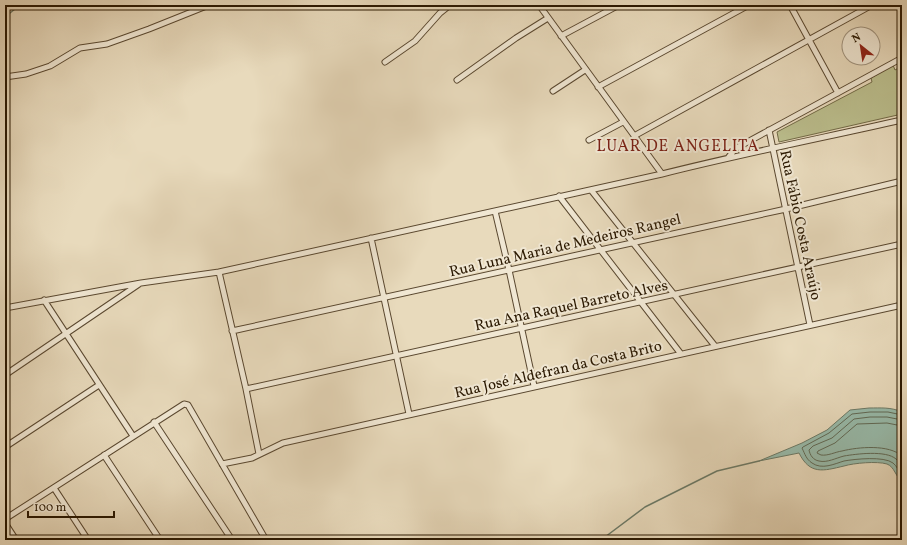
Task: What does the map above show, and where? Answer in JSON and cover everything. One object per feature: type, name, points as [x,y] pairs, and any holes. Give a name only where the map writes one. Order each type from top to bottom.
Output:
[{"type":"street","points":[[5,77],[26,74],[50,66],[80,48],[107,44],[209,5]]},
{"type":"street","points":[[385,62],[415,41],[440,13],[450,5]]},
{"type":"street","points":[[539,5],[662,174]]},
{"type":"street","points":[[562,36],[619,5]]},
{"type":"street","points":[[598,87],[749,5]]},
{"type":"street","points":[[790,5],[838,93]]},
{"type":"street","points":[[634,136],[872,5]]},
{"type":"street","points":[[457,80],[516,38],[548,18]]},
{"type":"street","points":[[728,158],[742,145],[902,58]]},
{"type":"street","points":[[553,91],[585,70]]},
{"type":"street","points":[[5,308],[141,283],[219,272],[902,120]]},
{"type":"street","points":[[589,140],[623,122]]},
{"type":"street","name":"Rua Fábio Costa Araújo","points":[[769,130],[810,326]]},
{"type":"street","name":"Rua Luna Maria de Medeiros Rangel","points":[[232,330],[509,270],[600,248],[786,209],[902,181]]},
{"type":"street","points":[[591,190],[634,242],[715,346]]},
{"type":"street","points":[[559,196],[681,354]]},
{"type":"street","points":[[495,211],[534,386]]},
{"type":"street","points":[[371,238],[409,414]]},
{"type":"street","name":"Rua Ana Raquel Barreto Alves","points":[[246,389],[902,244]]},
{"type":"street","points":[[219,272],[246,389],[259,454]]},
{"type":"street","points":[[5,375],[141,283]]},
{"type":"street","points":[[44,300],[133,436]]},
{"type":"street","name":"Rua José Aldefran da Costa Brito","points":[[222,464],[252,458],[283,443],[902,305]]},
{"type":"street","points":[[5,447],[99,385]]},
{"type":"street","points":[[5,520],[154,422],[184,404],[188,405],[266,540]]},
{"type":"street","points":[[154,422],[232,540]]},
{"type":"street","points":[[104,455],[160,540]]},
{"type":"street","points":[[54,488],[88,540]]},
{"type":"street","points":[[5,523],[16,540]]},
{"type":"green space","points":[[893,65],[895,70],[902,66],[902,114],[779,142],[777,132],[872,82],[871,78]]},
{"type":"water","points":[[882,408],[902,412],[902,480],[898,477],[890,465],[883,463],[859,463],[818,470],[808,465],[799,453],[759,461],[802,443],[827,430],[850,410]]},
{"type":"waterway","points":[[5,15],[20,5]]},
{"type":"waterway","points":[[601,540],[645,507],[717,471],[759,461]]},
{"type":"district","name":"LUAR DE ANGELITA","points":[[678,145]]}]
